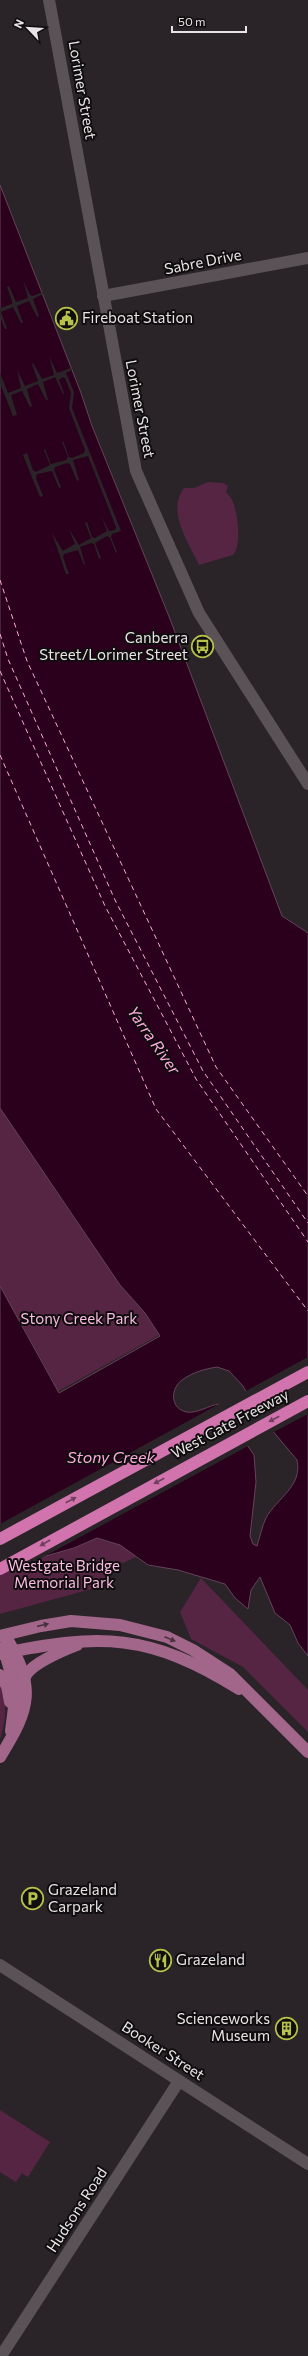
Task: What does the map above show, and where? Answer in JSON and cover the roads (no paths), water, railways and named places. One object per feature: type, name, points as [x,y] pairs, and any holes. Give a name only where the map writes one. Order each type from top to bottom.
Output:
[{"type":"highway","name":"West Gate Freeway","points":[[0,1539],[308,1372]]},
{"type":"highway","name":"West Gate Freeway","points":[[0,1569],[308,1401]]},
{"type":"main road","points":[[10,1738],[16,1691],[3,1636],[41,1626],[71,1621],[107,1622],[137,1628],[180,1643],[210,1659],[230,1674],[308,1752]]},
{"type":"main road","points":[[7,1653],[71,1641],[103,1640],[145,1646],[176,1655],[208,1670],[253,1698]]},
{"type":"main road","points":[[25,1677],[32,1669],[61,1652],[78,1645],[103,1640]]},
{"type":"main road","points":[[0,1757],[25,1710],[25,1677],[7,1653]]},
{"type":"main road","points":[[0,1675],[8,1690],[10,1738]]},
{"type":"street","name":"Lorimer Street","points":[[49,0],[133,458],[139,477],[199,613],[308,784]]},
{"type":"street","name":"Sabre Drive","points":[[103,296],[308,258]]},
{"type":"street","name":"Booker Street","points":[[0,1965],[308,2164]]},
{"type":"street","name":"Hudsons Road","points":[[1,2356],[179,2081]]},
{"type":"water","points":[[0,185],[81,393],[92,426],[170,619],[282,916],[308,933],[308,1656],[298,1643],[290,1625],[275,1613],[260,1577],[251,1590],[248,1609],[235,1598],[225,1584],[178,1570],[148,1565],[120,1545],[97,1538],[74,1548],[0,1569],[0,1286],[59,1393],[160,1336],[145,1313],[120,1285],[0,1108]],"holes":[[[217,1367],[229,1371],[243,1386],[256,1411],[297,1460],[298,1469],[293,1485],[266,1518],[257,1546],[253,1544],[250,1536],[256,1482],[254,1455],[219,1404],[195,1412],[187,1412],[177,1407],[174,1398],[175,1388],[182,1380],[190,1375]]]},
{"type":"place","name":"Fireboat Station","points":[[66,318]]},
{"type":"place","name":"Canberra Street/Lorimer Street","points":[[203,647]]},
{"type":"place","name":"Grazeland Carpark","points":[[32,1899]]},
{"type":"place","name":"Grazeland","points":[[160,1960]]},
{"type":"place","name":"Scienceworks Museum","points":[[286,2028]]},
{"type":"water label","name":"Yarra River","points":[[154,1040]]},
{"type":"water label","name":"Stony Creek","points":[[111,1457]]},
{"type":"park label","name":"Stony Creek Park","points":[[79,1319]]},
{"type":"park label","name":"Westgate Bridge Memorial Park","points":[[64,1574]]}]
